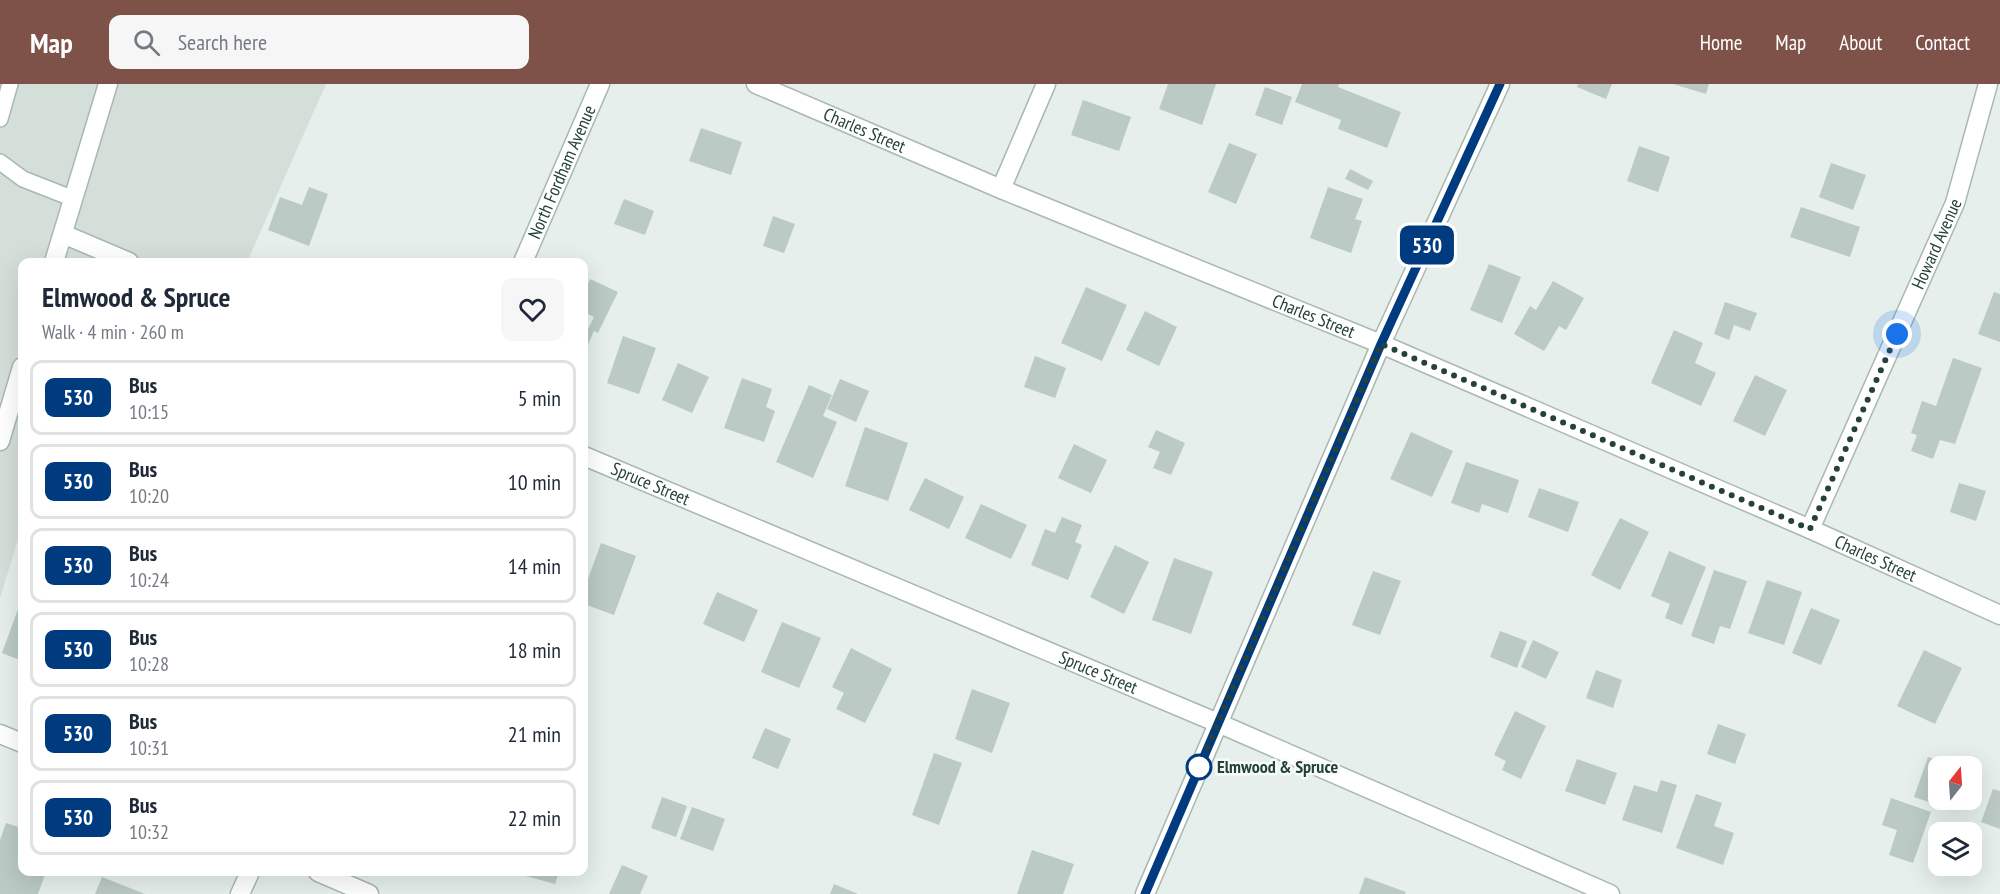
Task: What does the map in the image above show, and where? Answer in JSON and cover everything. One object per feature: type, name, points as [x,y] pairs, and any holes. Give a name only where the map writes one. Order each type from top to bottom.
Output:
[{"type":"street","points":[[55,258],[108,84]]},
{"type":"street","name":"North Fordham Avenue","points":[[525,258],[600,84]]},
{"type":"street","name":"Charles Street","points":[[756,84],[1001,189],[1381,344],[1810,529],[2000,615]]},
{"type":"street","points":[[1001,189],[1046,84]]},
{"type":"street","points":[[1145,894],[1381,344],[1500,84]]},
{"type":"street","name":"Howard Avenue","points":[[1810,529],[1955,203],[1988,84]]},
{"type":"street","points":[[63,234],[120,258]]},
{"type":"street","points":[[0,441],[18,380]]},
{"type":"street","name":"Spruce Street","points":[[588,458],[1218,723],[1610,894]]},
{"type":"street","points":[[0,734],[18,741]]},
{"type":"street","points":[[240,894],[248,876]]},
{"type":"street","points":[[327,876],[369,894]]},
{"type":"lane","points":[[0,118],[10,84]]},
{"type":"lane","points":[[0,162],[23,179],[74,199]]},
{"type":"shaded area","points":[[0,84],[326,84],[249,258],[18,258],[18,540],[0,598]]},
{"type":"building","points":[[1168,84],[1216,84],[1202,125],[1159,109]]},
{"type":"building","points":[[1302,84],[1339,84],[1338,87],[1401,112],[1387,148],[1338,129],[1341,120],[1295,102]]},
{"type":"building","points":[[1578,84],[1612,84],[1606,99],[1577,87]]},
{"type":"building","points":[[1673,84],[1709,84],[1706,94]]},
{"type":"building","points":[[1265,87],[1292,97],[1282,125],[1255,115]]},
{"type":"building","points":[[1083,100],[1131,117],[1119,151],[1071,135]]},
{"type":"building","points":[[701,128],[742,142],[731,175],[689,161]]},
{"type":"building","points":[[1229,143],[1257,154],[1236,204],[1208,192]]},
{"type":"building","points":[[1639,146],[1670,157],[1658,192],[1627,181]]},
{"type":"building","points":[[1831,163],[1866,175],[1853,210],[1819,197]]},
{"type":"building","points":[[1350,169],[1373,181],[1368,190],[1345,179]]},
{"type":"building","points":[[309,187],[328,194],[309,246],[268,230],[280,197],[302,205]]},
{"type":"building","points":[[1328,187],[1363,199],[1355,219],[1362,221],[1351,253],[1310,238]]},
{"type":"building","points":[[624,199],[654,211],[645,235],[614,224]]},
{"type":"building","points":[[1801,207],[1860,227],[1850,257],[1790,237]]},
{"type":"building","points":[[773,216],[795,224],[784,253],[763,246]]},
{"type":"building","points":[[1489,264],[1521,277],[1502,323],[1470,310]]},
{"type":"building","points":[[590,279],[618,292],[598,333],[594,331],[588,345],[588,329],[594,317],[588,314]]},
{"type":"building","points":[[1553,281],[1584,298],[1566,330],[1559,326],[1544,351],[1514,334],[1530,306],[1536,310]]},
{"type":"building","points":[[1086,287],[1127,305],[1102,361],[1061,343]]},
{"type":"building","points":[[1994,292],[2000,294],[2000,342],[1978,334]]},
{"type":"building","points":[[1725,302],[1757,313],[1750,331],[1734,325],[1729,340],[1714,334]]},
{"type":"building","points":[[1145,311],[1177,327],[1159,366],[1126,350]]},
{"type":"building","points":[[1674,330],[1703,343],[1695,363],[1716,373],[1701,406],[1651,383]]},
{"type":"building","points":[[623,336],[656,348],[639,394],[607,383]]},
{"type":"building","points":[[1035,356],[1066,368],[1055,398],[1024,387]]},
{"type":"building","points":[[1953,358],[1982,368],[1955,444],[1940,440],[1933,459],[1911,451],[1917,435],[1911,433],[1922,401],[1936,406]]},
{"type":"building","points":[[678,363],[709,377],[692,413],[662,400]]},
{"type":"building","points":[[1755,375],[1787,390],[1765,436],[1733,421]]},
{"type":"building","points":[[742,378],[772,389],[766,407],[775,411],[764,442],[724,428]]},
{"type":"building","points":[[840,379],[869,391],[856,422],[827,409]]},
{"type":"building","points":[[809,385],[832,395],[823,416],[837,422],[813,478],[776,462]]},
{"type":"building","points":[[865,427],[908,443],[888,501],[845,486]]},
{"type":"building","points":[[1156,430],[1185,443],[1171,475],[1153,468],[1160,452],[1148,447]]},
{"type":"building","points":[[1411,432],[1453,451],[1432,497],[1390,479]]},
{"type":"building","points":[[1074,444],[1107,460],[1091,493],[1058,478]]},
{"type":"building","points":[[1466,462],[1519,480],[1508,513],[1482,504],[1479,513],[1451,503]]},
{"type":"building","points":[[925,478],[964,497],[949,529],[909,510]]},
{"type":"building","points":[[1959,483],[1986,491],[1976,521],[1950,512]]},
{"type":"building","points":[[1539,488],[1579,502],[1568,532],[1528,517]]},
{"type":"building","points":[[981,504],[1027,525],[1011,559],[965,538]]},
{"type":"building","points":[[1062,517],[1082,525],[1075,542],[1082,545],[1068,580],[1031,565],[1045,529],[1055,533]]},
{"type":"building","points":[[1620,518],[1649,532],[1620,590],[1591,575]]},
{"type":"building","points":[[601,543],[636,556],[614,615],[588,605],[588,579]]},
{"type":"building","points":[[1115,545],[1149,562],[1124,614],[1090,597]]},
{"type":"building","points":[[1669,551],[1706,567],[1682,625],[1665,618],[1670,604],[1651,596]]},
{"type":"building","points":[[1174,558],[1213,572],[1191,634],[1152,620]]},
{"type":"building","points":[[1714,570],[1747,581],[1730,629],[1720,626],[1714,644],[1691,636]]},
{"type":"building","points":[[1373,571],[1401,581],[1380,635],[1352,625]]},
{"type":"building","points":[[1767,580],[1802,592],[1784,645],[1748,633]]},
{"type":"building","points":[[717,592],[758,610],[744,642],[703,624]]},
{"type":"building","points":[[1811,608],[1840,620],[1821,665],[1792,653]]},
{"type":"building","points":[[18,609],[18,659],[2,653]]},
{"type":"building","points":[[782,622],[821,638],[799,688],[761,672]]},
{"type":"building","points":[[1500,631],[1527,641],[1517,668],[1490,657]]},
{"type":"building","points":[[1533,640],[1559,652],[1546,679],[1521,667]]},
{"type":"building","points":[[851,648],[892,669],[865,723],[836,709],[844,693],[832,687]]},
{"type":"building","points":[[1924,650],[1962,668],[1935,724],[1897,706]]},
{"type":"building","points":[[1596,670],[1622,680],[1613,708],[1586,698]]},
{"type":"building","points":[[972,689],[1010,703],[992,753],[955,739]]},
{"type":"building","points":[[1515,711],[1546,726],[1521,779],[1502,770],[1506,761],[1494,755]]},
{"type":"building","points":[[1718,724],[1746,734],[1735,764],[1707,754]]},
{"type":"building","points":[[765,728],[791,739],[778,769],[752,758]]},
{"type":"building","points":[[934,753],[962,763],[939,825],[912,815]]},
{"type":"building","points":[[1928,757],[1928,802],[1914,797]]},
{"type":"building","points":[[1577,759],[1617,773],[1605,805],[1565,791]]},
{"type":"building","points":[[1661,780],[1677,785],[1662,833],[1622,820],[1634,785],[1657,792]]},
{"type":"building","points":[[1993,789],[2000,791],[2000,829],[1981,822]]},
{"type":"building","points":[[1696,794],[1722,803],[1714,826],[1734,833],[1723,865],[1676,848]]},
{"type":"building","points":[[662,797],[687,806],[676,837],[651,828]]},
{"type":"building","points":[[1891,798],[1931,812],[1913,863],[1889,855],[1897,830],[1882,825]]},
{"type":"building","points":[[692,807],[725,819],[713,851],[680,839]]},
{"type":"building","points":[[6,823],[18,827],[18,876],[45,876],[38,894],[0,894],[0,840]]},
{"type":"building","points":[[1032,850],[1074,864],[1063,894],[1017,894]]},
{"type":"building","points":[[622,865],[648,876],[640,894],[609,894]]},
{"type":"building","points":[[526,876],[558,876],[555,884]]},
{"type":"building","points":[[102,877],[145,894],[95,894]]},
{"type":"building","points":[[1365,877],[1406,892],[1405,894],[1359,894]]},
{"type":"building","points":[[834,884],[858,894],[830,894]]},
{"type":"bus line","name":"530","points":[[1145,894],[1381,344],[1500,84]]},
{"type":"place","name":"Elmwood & Spruce","points":[[1199,767]]},
{"type":"route","points":[[1199,767],[1381,344],[1810,529],[1897,334]]}]
